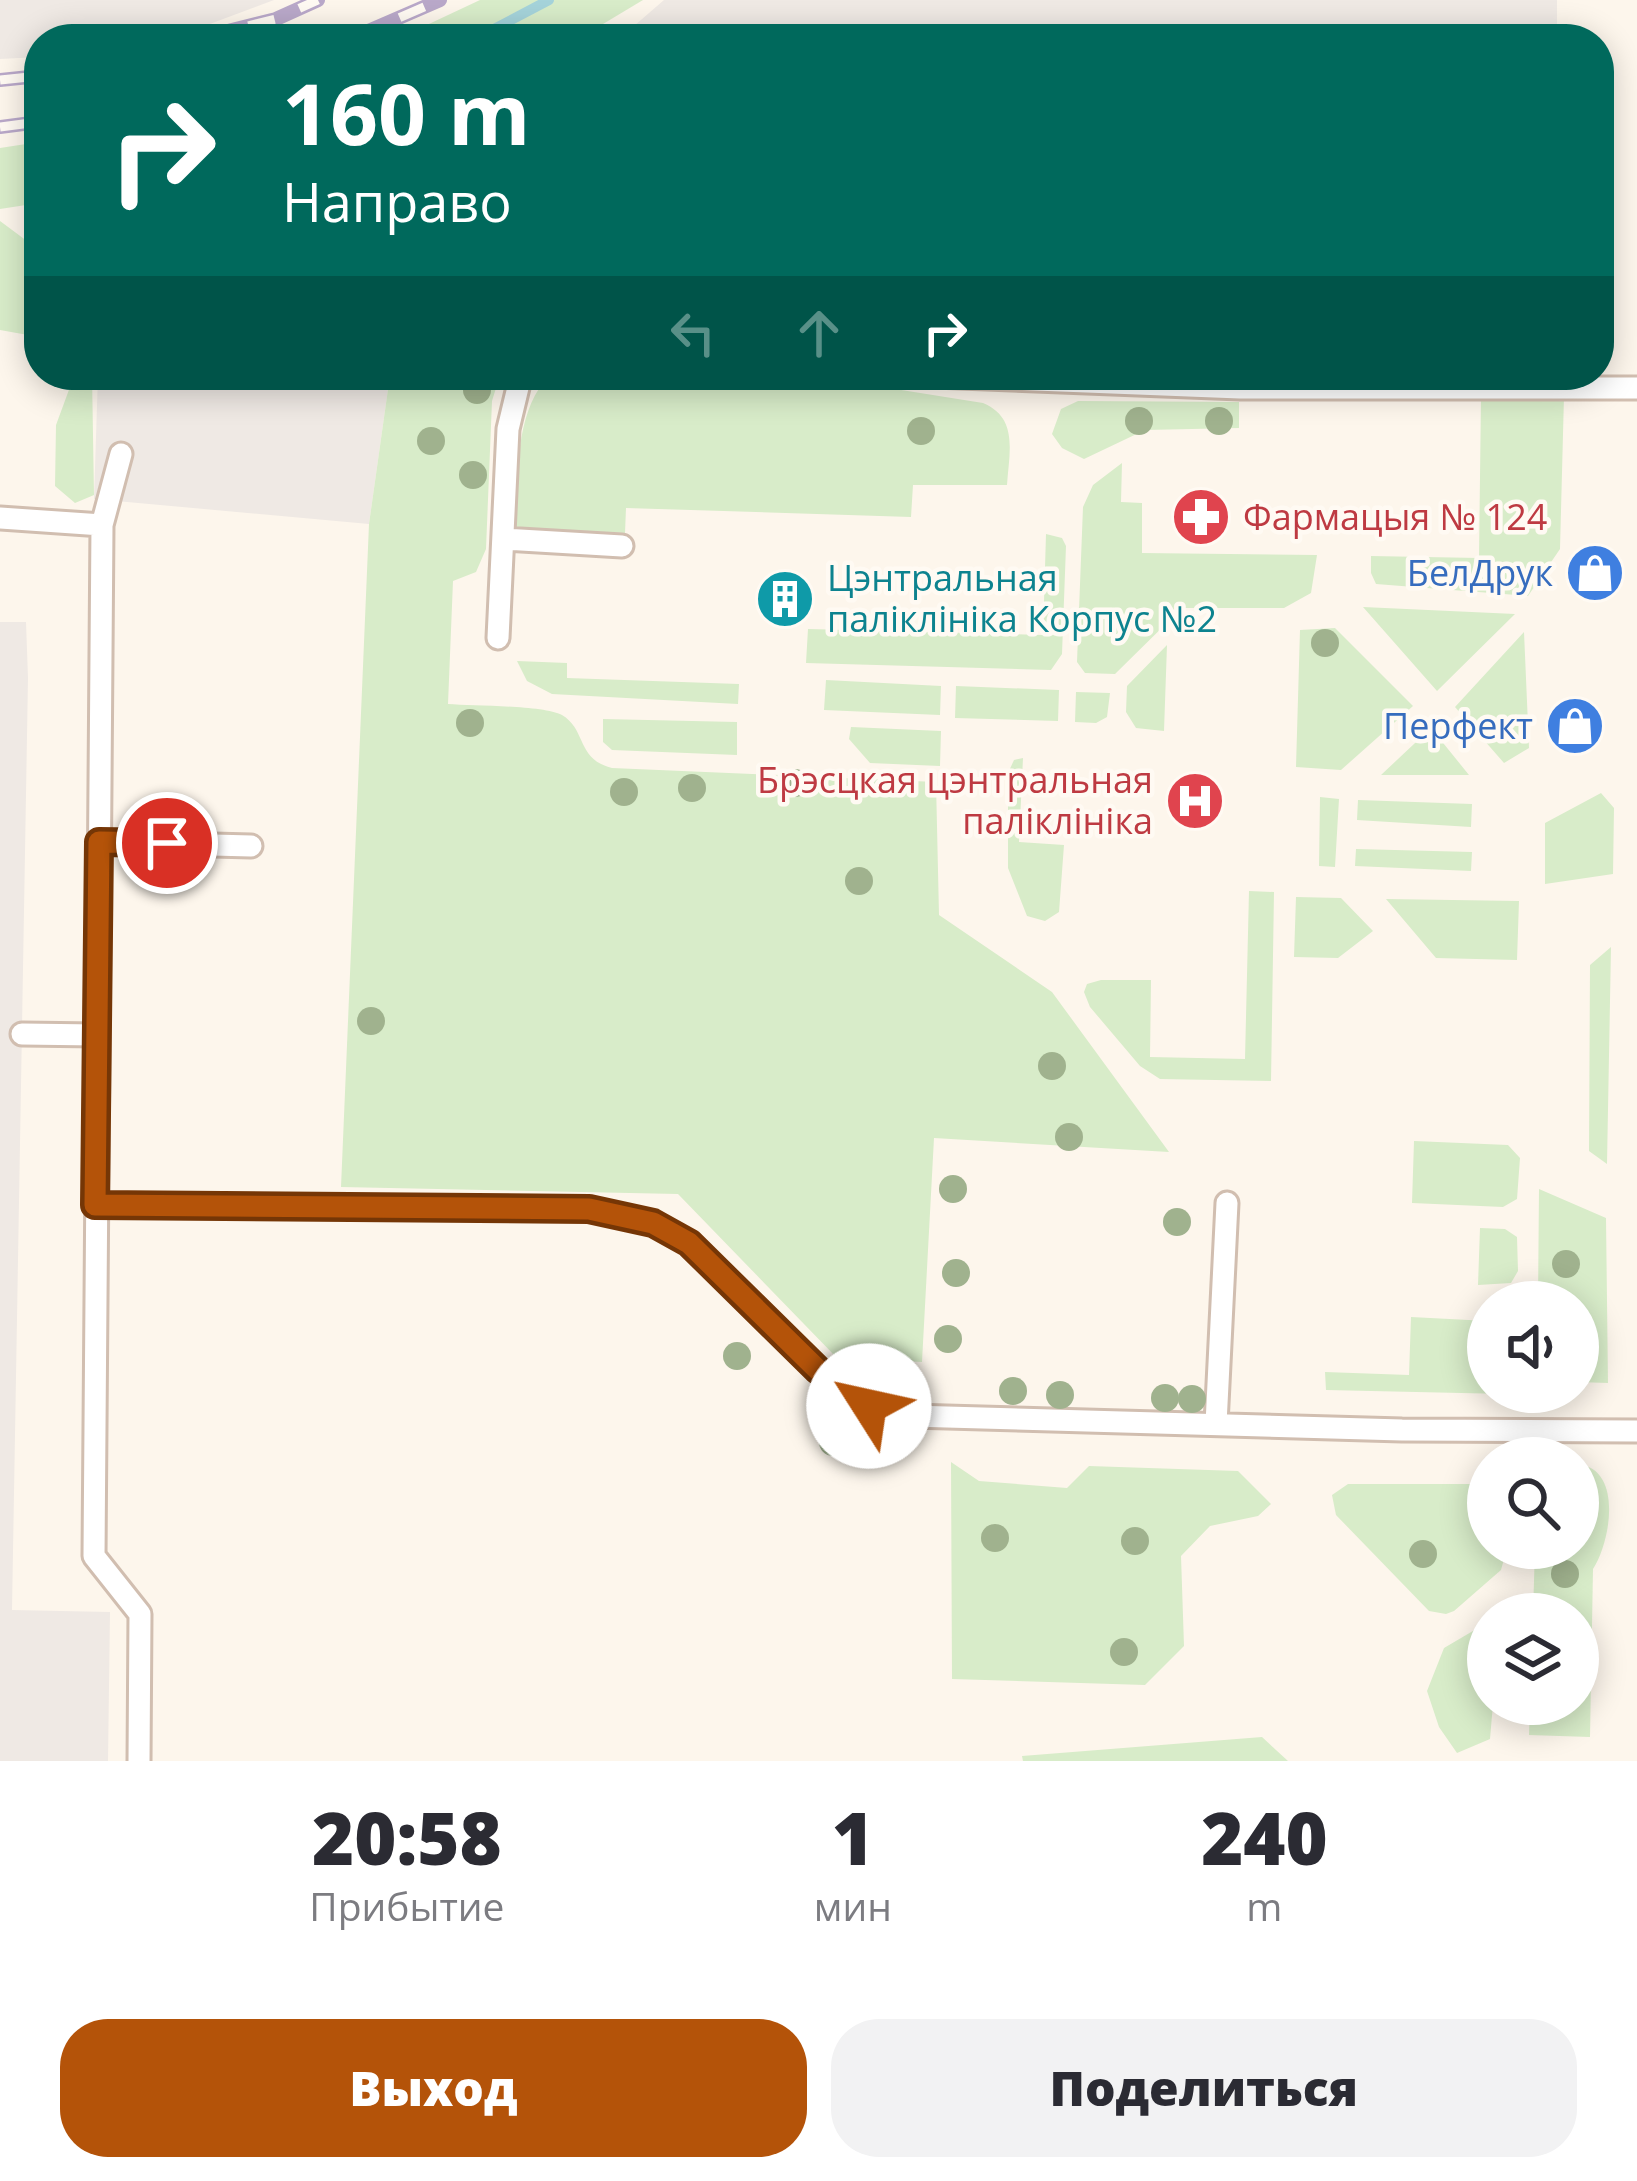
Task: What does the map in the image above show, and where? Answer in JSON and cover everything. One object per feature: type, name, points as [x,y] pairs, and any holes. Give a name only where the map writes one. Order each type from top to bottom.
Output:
[{"type":"lane","points":[[498,638],[508,429],[517,390]]},
{"type":"lane","points":[[121,454],[102,525],[94,1556],[140,1614],[139,1761]]},
{"type":"lane","points":[[0,518],[102,525]]},
{"type":"lane","points":[[503,539],[622,546]]},
{"type":"lane","points":[[99,842],[251,846]]},
{"type":"lane","points":[[22,1034],[97,1035]]},
{"type":"lane","points":[[1216,1424],[1226,1203]]},
{"type":"lane","points":[[95,1205],[589,1209],[653,1223],[689,1243],[818,1370],[869,1406],[911,1416],[1637,1431]]},
{"type":"shaded area","points":[[0,0],[274,0],[210,24],[24,24],[24,58],[0,59]]},
{"type":"shaded area","points":[[664,0],[1557,0],[1557,24],[636,24]]},
{"type":"shaded area","points":[[98,390],[388,390],[369,524],[94,499]]},
{"type":"shaded area","points":[[0,622],[26,622],[28,678],[12,1610],[110,1612],[108,1761],[0,1761]]},
{"type":"green space","points":[[480,0],[643,0],[603,24],[429,24]]},
{"type":"green space","points":[[24,144],[24,205],[0,209],[0,148]]},
{"type":"green space","points":[[0,221],[24,239],[24,334],[0,330]]},
{"type":"green space","points":[[69,390],[92,390],[94,495],[75,503],[55,486],[56,425]]},
{"type":"green space","points":[[388,390],[495,390],[486,549],[476,572],[453,581],[448,704],[562,715],[593,758],[612,768],[936,782],[939,915],[1052,992],[1169,1152],[934,1138],[922,1362],[836,1357],[678,1194],[341,1187],[369,524]]},
{"type":"green space","points":[[538,390],[901,390],[983,403],[1007,427],[1007,485],[913,485],[911,517],[626,508],[625,533],[514,528],[529,408]]},
{"type":"green space","points":[[1564,396],[1560,549],[1528,596],[1376,584],[1371,556],[1479,558],[1481,397]]},
{"type":"green space","points":[[1078,401],[1239,402],[1239,428],[1145,430],[1084,459],[1062,448],[1052,434],[1061,409]]},
{"type":"green space","points":[[1122,463],[1121,502],[1142,503],[1142,553],[1317,555],[1311,593],[1284,608],[1182,608],[1115,674],[1085,673],[1077,662],[1083,507],[1093,485]]},
{"type":"green space","points":[[1046,534],[1062,538],[1066,546],[1062,654],[1051,670],[806,663],[808,629],[1043,635]]},
{"type":"green space","points":[[1363,607],[1515,614],[1437,691]]},
{"type":"green space","points":[[1335,628],[1413,706],[1341,770],[1296,767],[1300,630]]},
{"type":"green space","points":[[1524,632],[1529,748],[1504,763],[1455,707]]},
{"type":"green space","points":[[1167,645],[1164,731],[1136,728],[1126,712],[1127,686]]},
{"type":"green space","points":[[517,661],[567,663],[567,678],[739,684],[738,704],[552,694],[527,681]]},
{"type":"green space","points":[[826,680],[941,686],[940,715],[824,710]]},
{"type":"green space","points":[[956,686],[1059,690],[1058,721],[955,718]]},
{"type":"green space","points":[[1076,692],[1110,693],[1107,717],[1096,723],[1075,722]]},
{"type":"green space","points":[[603,719],[737,722],[737,755],[612,750],[603,742]]},
{"type":"green space","points":[[851,727],[941,731],[940,766],[870,763],[849,739]]},
{"type":"green space","points":[[1431,728],[1469,775],[1381,775]]},
{"type":"green space","points":[[1023,758],[1019,842],[1064,845],[1059,912],[1045,921],[1027,916],[1008,868],[1008,773],[1014,760]]},
{"type":"green space","points":[[1601,793],[1614,808],[1613,874],[1545,884],[1545,823]]},
{"type":"green space","points":[[1320,797],[1339,799],[1335,867],[1319,866]]},
{"type":"green space","points":[[1358,800],[1472,804],[1471,827],[1357,820]]},
{"type":"green space","points":[[1356,849],[1472,852],[1471,871],[1355,866]]},
{"type":"green space","points":[[1249,891],[1274,892],[1271,1081],[1160,1079],[1140,1066],[1090,1007],[1084,992],[1087,984],[1151,980],[1150,1057],[1245,1059]]},
{"type":"green space","points":[[1296,897],[1341,898],[1373,931],[1338,958],[1294,957]]},
{"type":"green space","points":[[1386,899],[1519,901],[1517,960],[1436,958]]},
{"type":"green space","points":[[1611,947],[1607,1164],[1589,1151],[1590,965]]},
{"type":"green space","points":[[1414,1141],[1508,1145],[1520,1158],[1517,1199],[1503,1207],[1412,1203]]},
{"type":"green space","points":[[1539,1189],[1606,1218],[1608,1383],[1599,1383],[1599,1281],[1538,1281]]},
{"type":"green space","points":[[1480,1228],[1505,1229],[1517,1237],[1518,1271],[1512,1281],[1478,1281]]},
{"type":"green space","points":[[1411,1317],[1467,1320],[1467,1393],[1326,1390],[1325,1372],[1409,1375]]},
{"type":"green space","points":[[951,1462],[979,1481],[1067,1488],[1089,1466],[1238,1471],[1271,1504],[1258,1516],[1210,1526],[1181,1556],[1184,1646],[1145,1685],[952,1679]]},
{"type":"green space","points":[[1599,1476],[1609,1508],[1599,1557]]},
{"type":"green space","points":[[1348,1484],[1467,1484],[1467,1569],[1501,1570],[1475,1593],[1467,1593],[1467,1600],[1454,1611],[1429,1611],[1336,1515],[1332,1495]]},
{"type":"green space","points":[[1534,1569],[1593,1569],[1593,1593],[1534,1593]]},
{"type":"green space","points":[[1467,1634],[1467,1725],[1491,1725],[1490,1739],[1457,1753],[1439,1727],[1427,1691],[1444,1648]]},
{"type":"green space","points":[[1529,1725],[1590,1725],[1590,1737],[1529,1735]]},
{"type":"green space","points":[[1262,1737],[1288,1761],[1023,1761],[1022,1756]]},
{"type":"waterway","points":[[503,24],[549,0]]},
{"type":"railway","points":[[256,24],[318,0]]},
{"type":"railway","points":[[385,24],[440,0]]},
{"type":"railway","points":[[0,80],[24,78]]},
{"type":"railway","points":[[0,127],[24,124]]},
{"type":"place","name":"Фармацыя № 124","points":[[1201,517]]},
{"type":"place","name":"БелДрук","points":[[1595,573]]},
{"type":"place","name":"Цэнтральная паліклініка Корпус №2","points":[[785,599]]},
{"type":"place","name":"Перфект","points":[[1575,726]]},
{"type":"place","name":"Брэсцкая цэнтральная паліклініка","points":[[1195,801]]},
{"type":"route","points":[[167,843],[99,842],[95,1205],[589,1209],[653,1223],[689,1243],[818,1370],[869,1406]]}]
